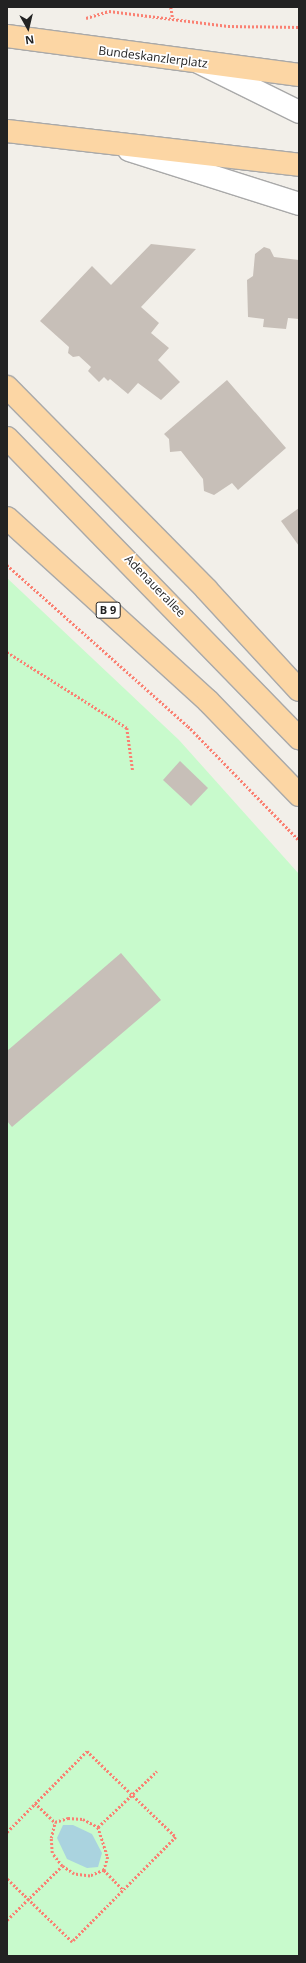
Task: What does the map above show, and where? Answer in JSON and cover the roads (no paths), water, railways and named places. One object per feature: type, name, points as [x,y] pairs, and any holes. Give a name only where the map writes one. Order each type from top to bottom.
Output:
[{"type":"main road","name":"Bundeskanzlerplatz","points":[[7,36],[299,75]]},
{"type":"main road","points":[[7,131],[298,165]]},
{"type":"main road","points":[[7,387],[206,588],[299,690]]},
{"type":"main road","name":"Adenauerallee","points":[[7,438],[299,738]]},
{"type":"main road","name":"B 9","points":[[7,518],[208,701],[299,795]]},
{"type":"street","points":[[198,62],[299,112]]},
{"type":"street","points":[[115,144],[190,172],[299,204]]},
{"type":"water","points":[[63,1825],[73,1825],[92,1834],[102,1853],[98,1867],[87,1868],[67,1859],[57,1838]]}]
